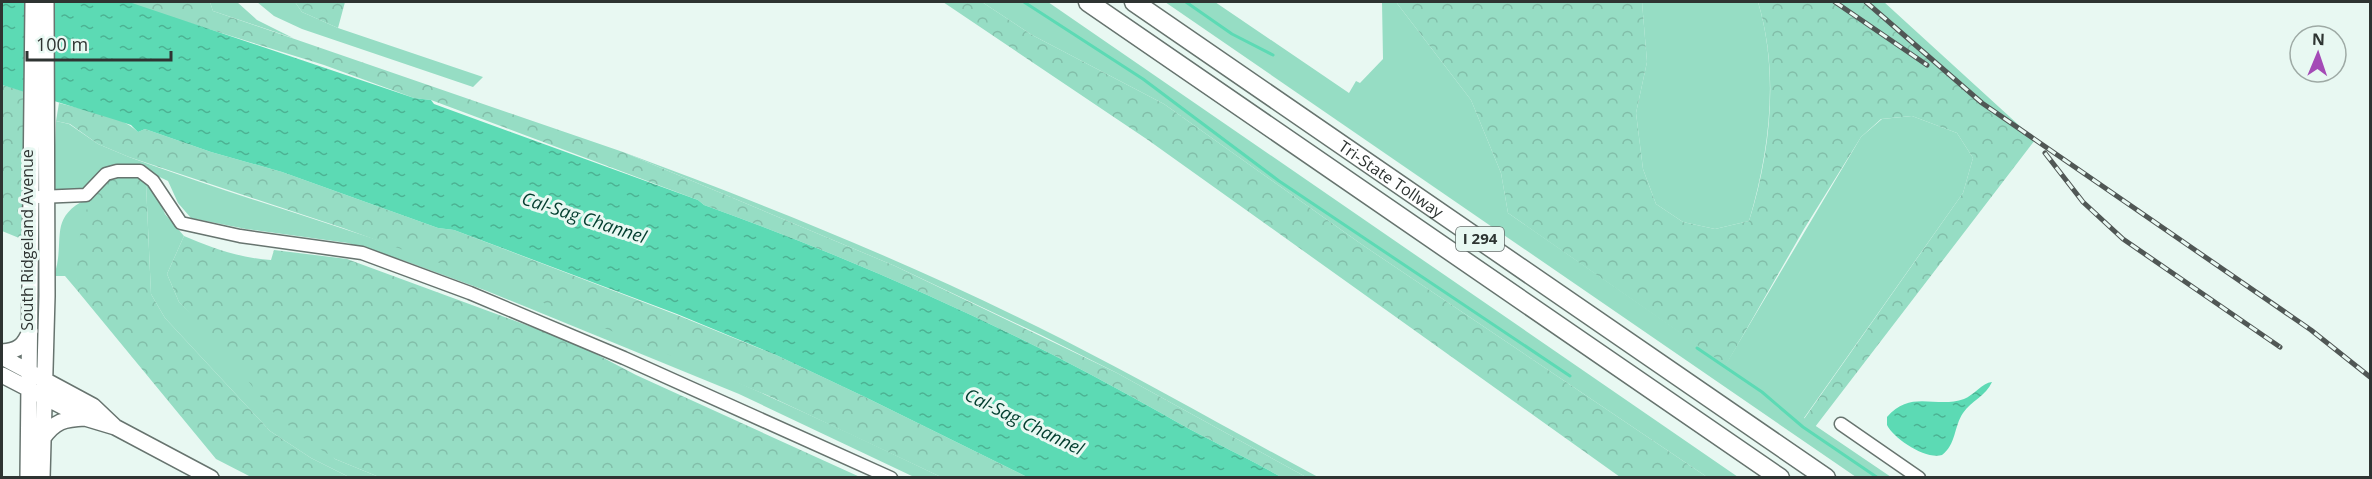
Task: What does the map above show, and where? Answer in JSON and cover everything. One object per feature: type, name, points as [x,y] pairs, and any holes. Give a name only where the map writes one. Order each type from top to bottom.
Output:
[{"type":"highway","name":"Tri-State Tollway","points":[[1088,2],[1780,477]]},
{"type":"highway","name":"Tri-State Tollway","points":[[1134,2],[1826,477]]},
{"type":"main road","name":"South Ridgeland Avenue","points":[[33,2],[39,134]]},
{"type":"main road","name":"South Ridgeland Avenue","points":[[28,477],[28,390],[46,2]]},
{"type":"main road","name":"South Ridgeland Avenue","points":[[38,197],[45,379],[42,477]]},
{"type":"main road","points":[[2,352],[14,351],[25,344],[31,328]]},
{"type":"main road","points":[[2,357],[93,406],[115,427]]},
{"type":"main road","points":[[2,375],[85,418],[115,427],[211,477]]},
{"type":"main road","points":[[43,438],[53,424],[66,419],[85,418]]},
{"type":"street","points":[[38,197],[86,195],[106,174],[117,171],[140,171],[153,181],[181,223],[240,236],[362,253],[470,293],[624,358],[891,477]]},
{"type":"street","points":[[1840,424],[1919,477]]},
{"type":"green space","points":[[122,2],[210,2],[213,11],[623,152],[895,266],[1117,373],[1306,477],[1281,477],[995,326],[880,274],[704,205],[698,200],[431,100],[414,98],[324,65]]},
{"type":"green space","points":[[210,2],[237,2],[257,20],[293,38],[213,11]]},
{"type":"green space","points":[[257,2],[295,2],[302,12],[338,28],[483,77],[473,87],[302,29],[274,16]]},
{"type":"green space","points":[[295,2],[345,2],[338,28],[302,12]]},
{"type":"green space","points":[[943,2],[982,2],[1032,35],[1164,104],[1364,246],[1707,477],[1620,477],[1148,140]]},
{"type":"green space","points":[[982,2],[1048,2],[1738,477],[1707,477],[1364,246],[1164,104],[1032,35]]},
{"type":"green space","points":[[1165,2],[1215,2],[1349,93],[1356,81],[1360,83],[1383,59],[1382,2],[1396,2],[1471,100],[1501,173],[1508,213],[1726,364],[1861,137],[1882,119],[1912,116],[1957,133],[1973,158],[1963,193],[1804,418],[1891,477],[1856,477]]},
{"type":"green space","points":[[1396,2],[1642,2],[1647,62],[1636,113],[1643,169],[1656,204],[1683,222],[1715,229],[1749,221],[1763,167],[1770,112],[1770,83],[1765,28],[1758,2],[1884,2],[2035,140],[1815,427],[1804,419],[1963,193],[1973,158],[1957,133],[1912,116],[1881,119],[1861,137],[1804,229],[1726,365],[1508,213],[1501,173],[1471,100]]},
{"type":"green space","points":[[1642,2],[1758,2],[1765,29],[1768,56],[1769,112],[1762,167],[1749,221],[1715,229],[1683,222],[1656,204],[1643,169],[1636,113],[1647,62]]},
{"type":"green space","points":[[2,85],[24,91],[24,240],[2,231]]},
{"type":"green space","points":[[59,103],[111,117],[138,132],[145,129],[211,152],[282,172],[438,228],[454,230],[677,315],[776,355],[1027,477],[941,477],[769,396],[500,285],[343,228],[129,157],[98,144],[70,124],[56,121]]},
{"type":"green space","points":[[56,121],[69,124],[98,144],[129,157],[442,262],[632,336],[941,477],[914,477],[739,394],[487,291],[405,261],[348,243],[246,229],[191,218],[178,203],[168,181],[138,167],[119,164],[108,169],[85,189],[53,195]]},
{"type":"green space","points":[[623,152],[790,216],[954,287],[1094,356],[1318,477],[1306,477],[1117,373],[895,266]]},
{"type":"green space","points":[[127,174],[138,176],[146,183],[151,294],[165,318],[270,431],[311,458],[349,477],[251,477],[216,459],[76,289],[81,229],[91,199],[99,187],[109,179]]},
{"type":"green space","points":[[146,183],[153,186],[165,214],[184,236],[167,274],[179,302],[335,459],[379,477],[349,477],[311,458],[270,431],[165,318],[151,294]]},
{"type":"green space","points":[[93,196],[81,232],[76,289],[65,276],[54,276],[60,229],[68,212]]},
{"type":"green space","points":[[184,236],[226,252],[260,259],[271,260],[274,250],[347,259],[575,343],[636,375],[860,477],[379,477],[335,459],[302,437],[272,411],[220,346],[179,302],[167,274]]},
{"type":"water","name":"Cal-Sag Channel","points":[[2,2],[132,3],[414,98],[431,100],[434,104],[698,200],[704,205],[880,274],[1051,354],[1281,477],[1027,477],[776,355],[677,314],[454,230],[438,228],[282,172],[211,152],[145,129],[138,132],[131,125],[2,85]]},
{"type":"water","points":[[1992,382],[1963,413],[1950,446],[1942,455],[1935,456],[1911,447],[1896,436],[1887,425],[1887,417],[1905,404],[1964,399]]},
{"type":"waterway","points":[[1024,2],[1143,79],[1279,181],[1570,376]]},
{"type":"waterway","points":[[1186,2],[1232,34],[1273,55]]},
{"type":"waterway","points":[[1697,348],[1762,392],[1803,427],[1878,478]]},
{"type":"railway","points":[[1835,2],[1927,65]]},
{"type":"railway","points":[[1866,2],[1982,103],[2311,330],[2370,377]]},
{"type":"railway","points":[[2045,153],[2083,202],[2123,239],[2280,347]]}]
